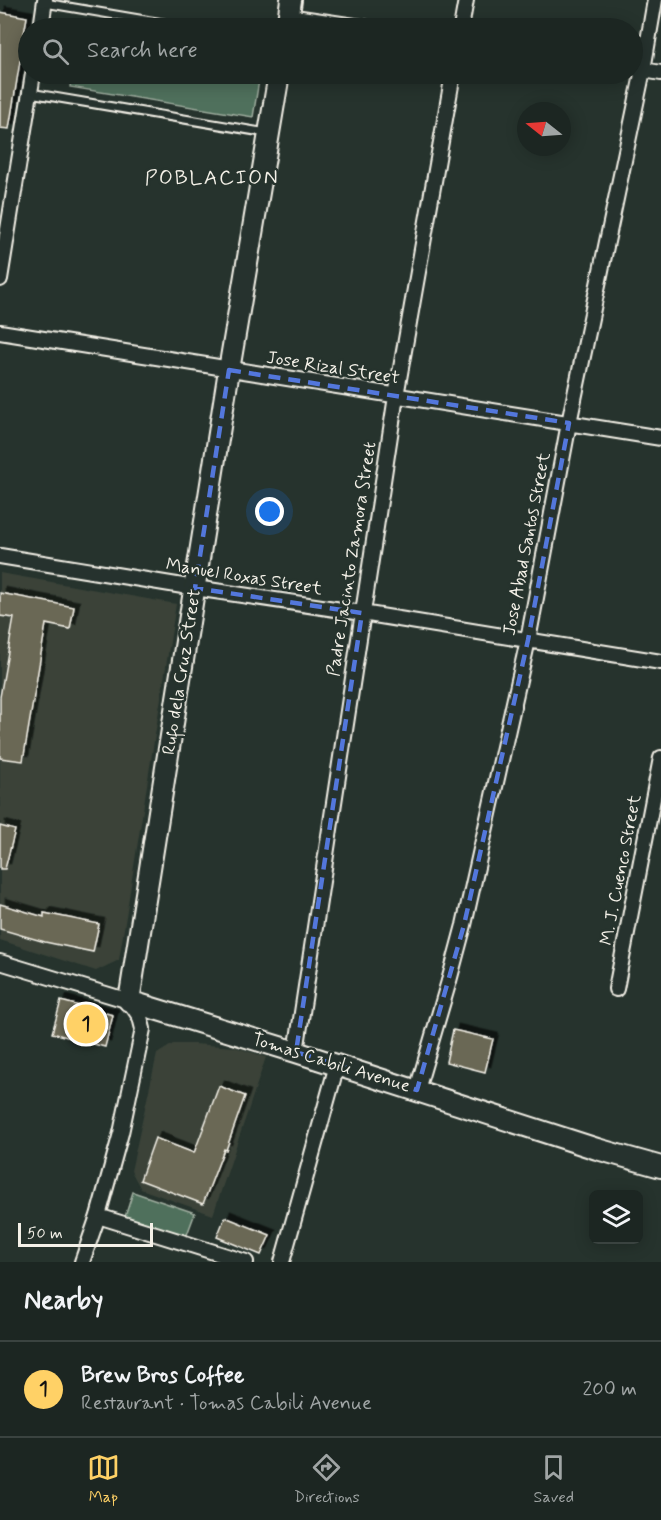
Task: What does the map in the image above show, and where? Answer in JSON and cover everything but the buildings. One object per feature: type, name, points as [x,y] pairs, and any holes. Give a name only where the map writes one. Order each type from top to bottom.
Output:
[{"type":"street","points":[[463,18],[466,0]]},
{"type":"street","name":"Jose Abad Santos Street","points":[[643,49],[655,0]]},
{"type":"street","points":[[43,18],[45,2]]},
{"type":"street","points":[[289,15],[307,18]]},
{"type":"street","points":[[643,70],[661,73]]},
{"type":"street","points":[[0,279],[31,84]]},
{"type":"street","name":"Rufo dela Cruz Street","points":[[129,1001],[229,370],[277,84]]},
{"type":"street","name":"Padre Jacinto Zamora Street","points":[[296,1052],[396,396],[451,84]]},
{"type":"street","name":"Jose Abad Santos Street","points":[[417,1090],[464,925],[528,640],[635,84]]},
{"type":"street","name":"Jose Rizal Street","points":[[0,332],[661,438]]},
{"type":"street","name":"Manuel Roxas Street","points":[[0,556],[661,663]]},
{"type":"street","name":"M. J. Cuenco Street","points":[[616,989],[661,758]]},
{"type":"street","name":"Tomas Cabili Avenue","points":[[0,962],[661,1167]]},
{"type":"street","points":[[82,1262],[98,1216],[121,1133],[143,1029],[140,1017],[129,1001]]},
{"type":"street","points":[[282,1262],[337,1065]]},
{"type":"street","points":[[98,1216],[246,1262]]},
{"type":"lane","points":[[45,2],[135,18]]},
{"type":"lane","points":[[30,93],[269,133]]},
{"type":"highlighted area","points":[[229,370],[569,423],[528,640],[464,925],[417,1090],[296,1052],[362,613],[195,588]]},
{"type":"shaded area","points":[[0,573],[176,604],[119,960],[96,971],[0,940]]},
{"type":"shaded area","points":[[173,1044],[235,1047],[266,1057],[213,1215],[141,1189],[131,1171],[157,1054]]},
{"type":"green space","points":[[70,84],[258,84],[253,117],[70,87]]},
{"type":"green space","points":[[133,1192],[195,1213],[185,1240],[124,1220]]},
{"type":"place","name":"Brew Bros Coffee","points":[[86,1024]]},
{"type":"district","name":"POBLACION","points":[[212,178]]}]
